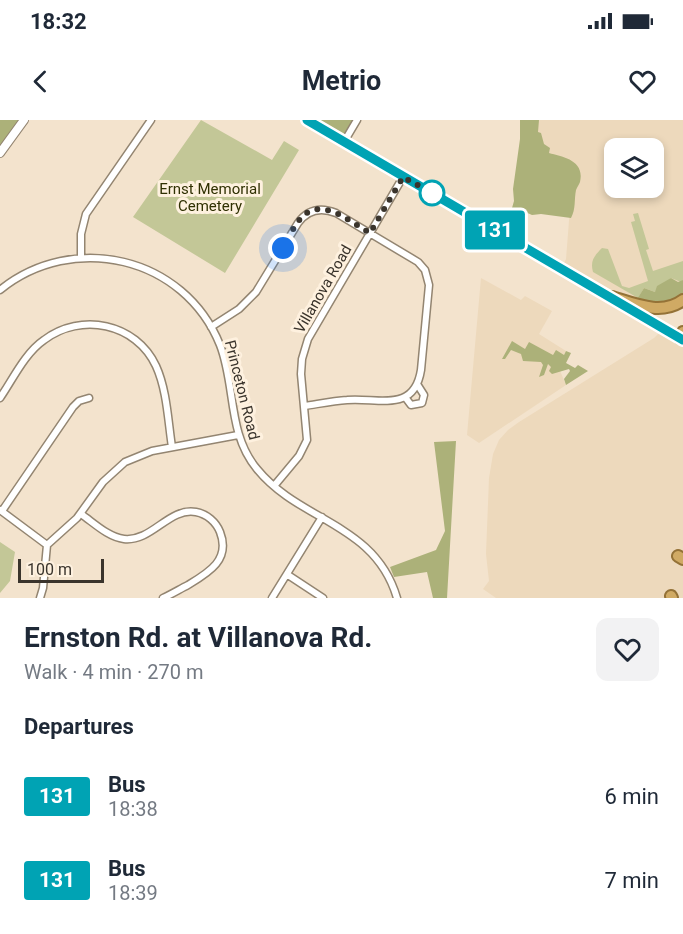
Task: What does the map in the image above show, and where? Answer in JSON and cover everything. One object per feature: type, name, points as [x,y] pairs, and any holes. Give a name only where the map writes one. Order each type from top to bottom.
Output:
[{"type":"highway","points":[[612,297],[652,308],[670,307],[683,300]]},
{"type":"street","points":[[0,153],[24,120]]},
{"type":"street","points":[[81,257],[81,234],[86,214],[151,120]]},
{"type":"street","points":[[307,120],[682,336]]},
{"type":"street","points":[[344,142],[357,120]]},
{"type":"street","name":"Villanova Road","points":[[274,486],[306,444],[308,435],[301,374],[302,359],[308,339],[403,177]]},
{"type":"street","points":[[211,327],[239,309],[256,292],[298,223],[306,214],[319,209],[328,210],[415,259],[426,274],[429,289],[421,370],[417,384],[412,391],[405,397],[391,401],[347,400],[304,406]]},
{"type":"street","name":"Princeton Road","points":[[0,290],[34,268],[81,257],[114,260],[151,272],[170,282],[187,296],[211,327],[220,345],[226,364],[238,435],[255,468],[274,486],[355,538],[372,552],[387,572],[397,598]]},
{"type":"street","points":[[0,398],[33,350],[44,340],[62,329],[78,324],[109,326],[133,338],[153,360],[161,381],[172,447]]},
{"type":"street","points":[[405,397],[411,405],[422,403],[424,395],[417,384]]},
{"type":"street","points":[[47,545],[1,510],[73,407],[79,401],[89,398]]},
{"type":"street","points":[[42,598],[47,545],[81,514],[99,487],[120,465],[145,453],[238,435]]},
{"type":"street","points":[[81,514],[108,534],[124,539],[143,536],[183,513],[200,513],[215,523],[223,545],[217,564],[208,573],[163,598]]},
{"type":"street","points":[[272,598],[322,517]]},
{"type":"street","points":[[288,575],[323,598]]},
{"type":"shaded area","points":[[525,120],[683,120],[683,282],[634,304],[561,269],[566,259],[573,170],[542,153]]},
{"type":"shaded area","points":[[481,278],[521,300],[525,296],[552,311],[539,334],[566,351],[558,366],[566,385],[479,443],[467,435]]},
{"type":"shaded area","points":[[664,328],[683,339],[683,598],[496,598],[483,589],[489,581],[486,554],[489,478],[493,454],[499,440],[519,422],[654,338]]},
{"type":"green space","points":[[0,120],[24,120],[0,153]]},
{"type":"green space","name":"Ernst Memorial Cemetery","points":[[201,120],[272,160],[284,141],[299,150],[225,273],[133,217]]},
{"type":"green space","points":[[316,120],[357,120],[347,137]]},
{"type":"green space","points":[[520,120],[539,120],[538,132],[541,133],[544,144],[550,148],[549,153],[572,161],[579,169],[580,182],[576,190],[571,218],[532,215],[523,211],[518,214],[512,208]]},
{"type":"green space","points":[[638,213],[653,271],[683,261],[683,280],[681,282],[671,278],[655,292],[644,288],[638,298],[593,272],[592,262],[602,248],[608,249],[622,286],[629,288],[648,281],[631,222],[635,221],[633,214]]},
{"type":"green space","points":[[671,278],[678,282],[683,280],[683,300],[634,304],[644,288],[655,292],[657,286]]},
{"type":"green space","points":[[512,341],[525,349],[529,342],[553,355],[556,350],[564,355],[566,351],[571,353],[566,363],[575,368],[578,365],[588,371],[566,385],[564,379],[569,369],[552,374],[548,364],[544,375],[539,377],[543,365],[541,362],[523,361],[521,354],[511,350],[505,359],[502,359]]},
{"type":"green space","points":[[456,441],[447,598],[433,598],[427,572],[394,577],[390,567],[436,550],[445,531],[434,442]]},
{"type":"green space","points":[[0,542],[15,552],[10,581],[0,593]]},
{"type":"bus line","name":"131","points":[[307,120],[683,340]]},
{"type":"route","points":[[283,248],[302,217],[319,209],[333,212],[370,233],[403,177],[441,198],[432,193]]}]
